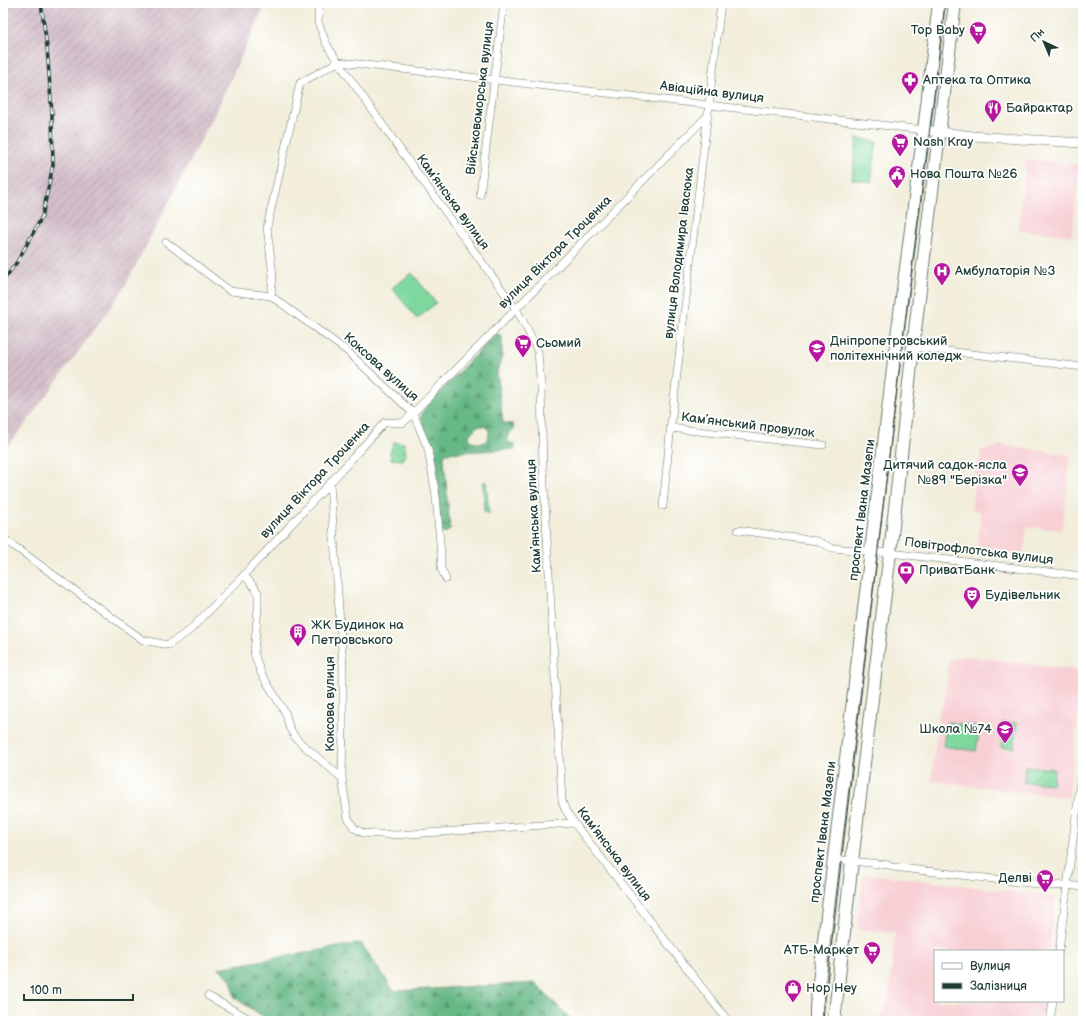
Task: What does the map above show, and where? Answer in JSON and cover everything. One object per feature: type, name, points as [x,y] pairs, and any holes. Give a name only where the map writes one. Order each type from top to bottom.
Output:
[{"type":"highway","name":"проспект Івана Мазепи","points":[[816,1021],[816,1007],[896,337],[924,130],[939,3]]},
{"type":"highway","points":[[834,1021],[955,3]]},
{"type":"street","name":"Камʼянська вулиця","points":[[319,3],[318,22],[326,43],[399,148],[516,308],[538,352],[562,801],[574,823],[728,1021]]},
{"type":"street","name":"Військовоморська вулиця","points":[[480,195],[504,3]]},
{"type":"street","name":"вулиця Володимира Івасюка","points":[[663,506],[670,428],[721,3]]},
{"type":"street","name":"Авіаційна вулиця","points":[[338,62],[495,79],[973,136],[1083,143]]},
{"type":"street","points":[[271,296],[273,276],[267,227],[300,83],[338,62]]},
{"type":"street","name":"вулиця Віктора Троценка","points":[[3,538],[143,640],[168,645],[189,631],[244,575],[385,422],[402,423],[413,413],[708,115]]},
{"type":"street","name":"Коксова вулиця","points":[[166,242],[230,291],[271,296],[347,351],[413,413],[428,449],[436,496],[441,568],[446,579]]},
{"type":"street","points":[[913,347],[1083,367]]},
{"type":"street","name":"Камʼянський провулок","points":[[670,428],[823,446]]},
{"type":"street","name":"Коксова вулиця","points":[[330,483],[343,665],[342,778],[348,818],[354,828],[363,833],[395,835],[574,823]]},
{"type":"street","points":[[738,530],[817,541],[832,548],[871,551]]},
{"type":"street","name":"Повітрофлотська вулиця","points":[[871,551],[1083,576]]},
{"type":"street","points":[[244,575],[258,593],[254,653],[261,673],[286,714],[289,727],[295,737],[303,746],[342,778]]},
{"type":"street","points":[[1059,950],[1083,759]]},
{"type":"street","points":[[834,859],[1053,886],[1067,885],[1083,888]]},
{"type":"street","points":[[208,996],[253,1021]]},
{"type":"street","points":[[1050,1021],[1053,1002]]},
{"type":"shaded area","points":[[3,3],[266,3],[214,115],[123,290],[33,414],[3,452]]},
{"type":"shaded area","points":[[1026,159],[1080,165],[1072,236],[1018,230]]},
{"type":"shaded area","name":"Дитячий садок-ясла №89 \"Берізка\"","points":[[1000,445],[1071,455],[1062,530],[1027,527],[1023,556],[977,549],[981,512],[971,510],[977,465],[980,461],[981,450],[989,450]]},
{"type":"shaded area","name":"Школа №74","points":[[968,656],[1083,671],[1069,798],[931,781],[940,707],[944,705],[949,659]]},
{"type":"shaded area","points":[[863,873],[1056,897],[1049,950],[934,950],[934,1002],[1043,1002],[1040,1021],[877,1021],[888,1003],[895,933],[857,929]]},
{"type":"green space","points":[[857,138],[877,142],[871,182],[852,179]]},
{"type":"green space","points":[[412,273],[436,303],[417,319],[392,288]]},
{"type":"green space","points":[[495,334],[501,336],[502,357],[497,371],[503,423],[513,424],[514,429],[507,438],[508,442],[515,444],[515,449],[445,453],[444,458],[450,529],[445,533],[441,531],[437,470],[421,417],[424,409]],"holes":[[[477,426],[484,426],[489,430],[486,441],[477,443],[470,440],[469,435]]]},
{"type":"green space","points":[[394,442],[404,443],[406,454],[402,460],[391,459],[390,452]]},
{"type":"green space","points":[[483,482],[486,482],[489,514],[484,511]]},
{"type":"green space","points":[[947,722],[980,727],[976,751],[943,746]]},
{"type":"green space","points":[[1004,722],[1017,723],[1014,748],[1001,747]]},
{"type":"green space","points":[[1025,766],[1054,769],[1053,784],[1024,782]]},
{"type":"green space","points":[[361,943],[394,991],[535,983],[573,1021],[270,1021],[235,998],[231,980],[219,968]]},
{"type":"tram line","points":[[823,1021],[902,346],[945,3]]},
{"type":"railway","points":[[3,281],[17,262],[42,217],[53,165],[52,115],[47,47],[41,3]]},
{"type":"place","name":"Top Baby","points":[[978,45]]},
{"type":"place","name":"Аптека та Оптика","points":[[910,95]]},
{"type":"place","name":"Байрактар","points":[[993,123]]},
{"type":"place","name":"Nash Kray","points":[[900,157]]},
{"type":"place","name":"Нова Пошта №26","points":[[897,189]]},
{"type":"place","name":"Амбулаторія №3","points":[[942,286]]},
{"type":"place","name":"Сьомий","points":[[523,358]]},
{"type":"place","name":"Дніпропетровський політехнічний коледж","points":[[817,363]]},
{"type":"place","name":"Дитячий садок-ясла №89 \"Берізка\"","points":[[1020,487]]},
{"type":"place","name":"ПриватБанк","points":[[906,585]]},
{"type":"place","name":"Будівельник","points":[[972,610]]},
{"type":"place","name":"ЖК Будинок на Петровського","points":[[298,647]]},
{"type":"place","name":"Школа №74","points":[[1005,744]]},
{"type":"place","name":"Делві","points":[[1045,893]]},
{"type":"place","name":"АТБ-Маркет","points":[[872,965]]},
{"type":"place","name":"Hop Hey","points":[[793,1003]]}]
